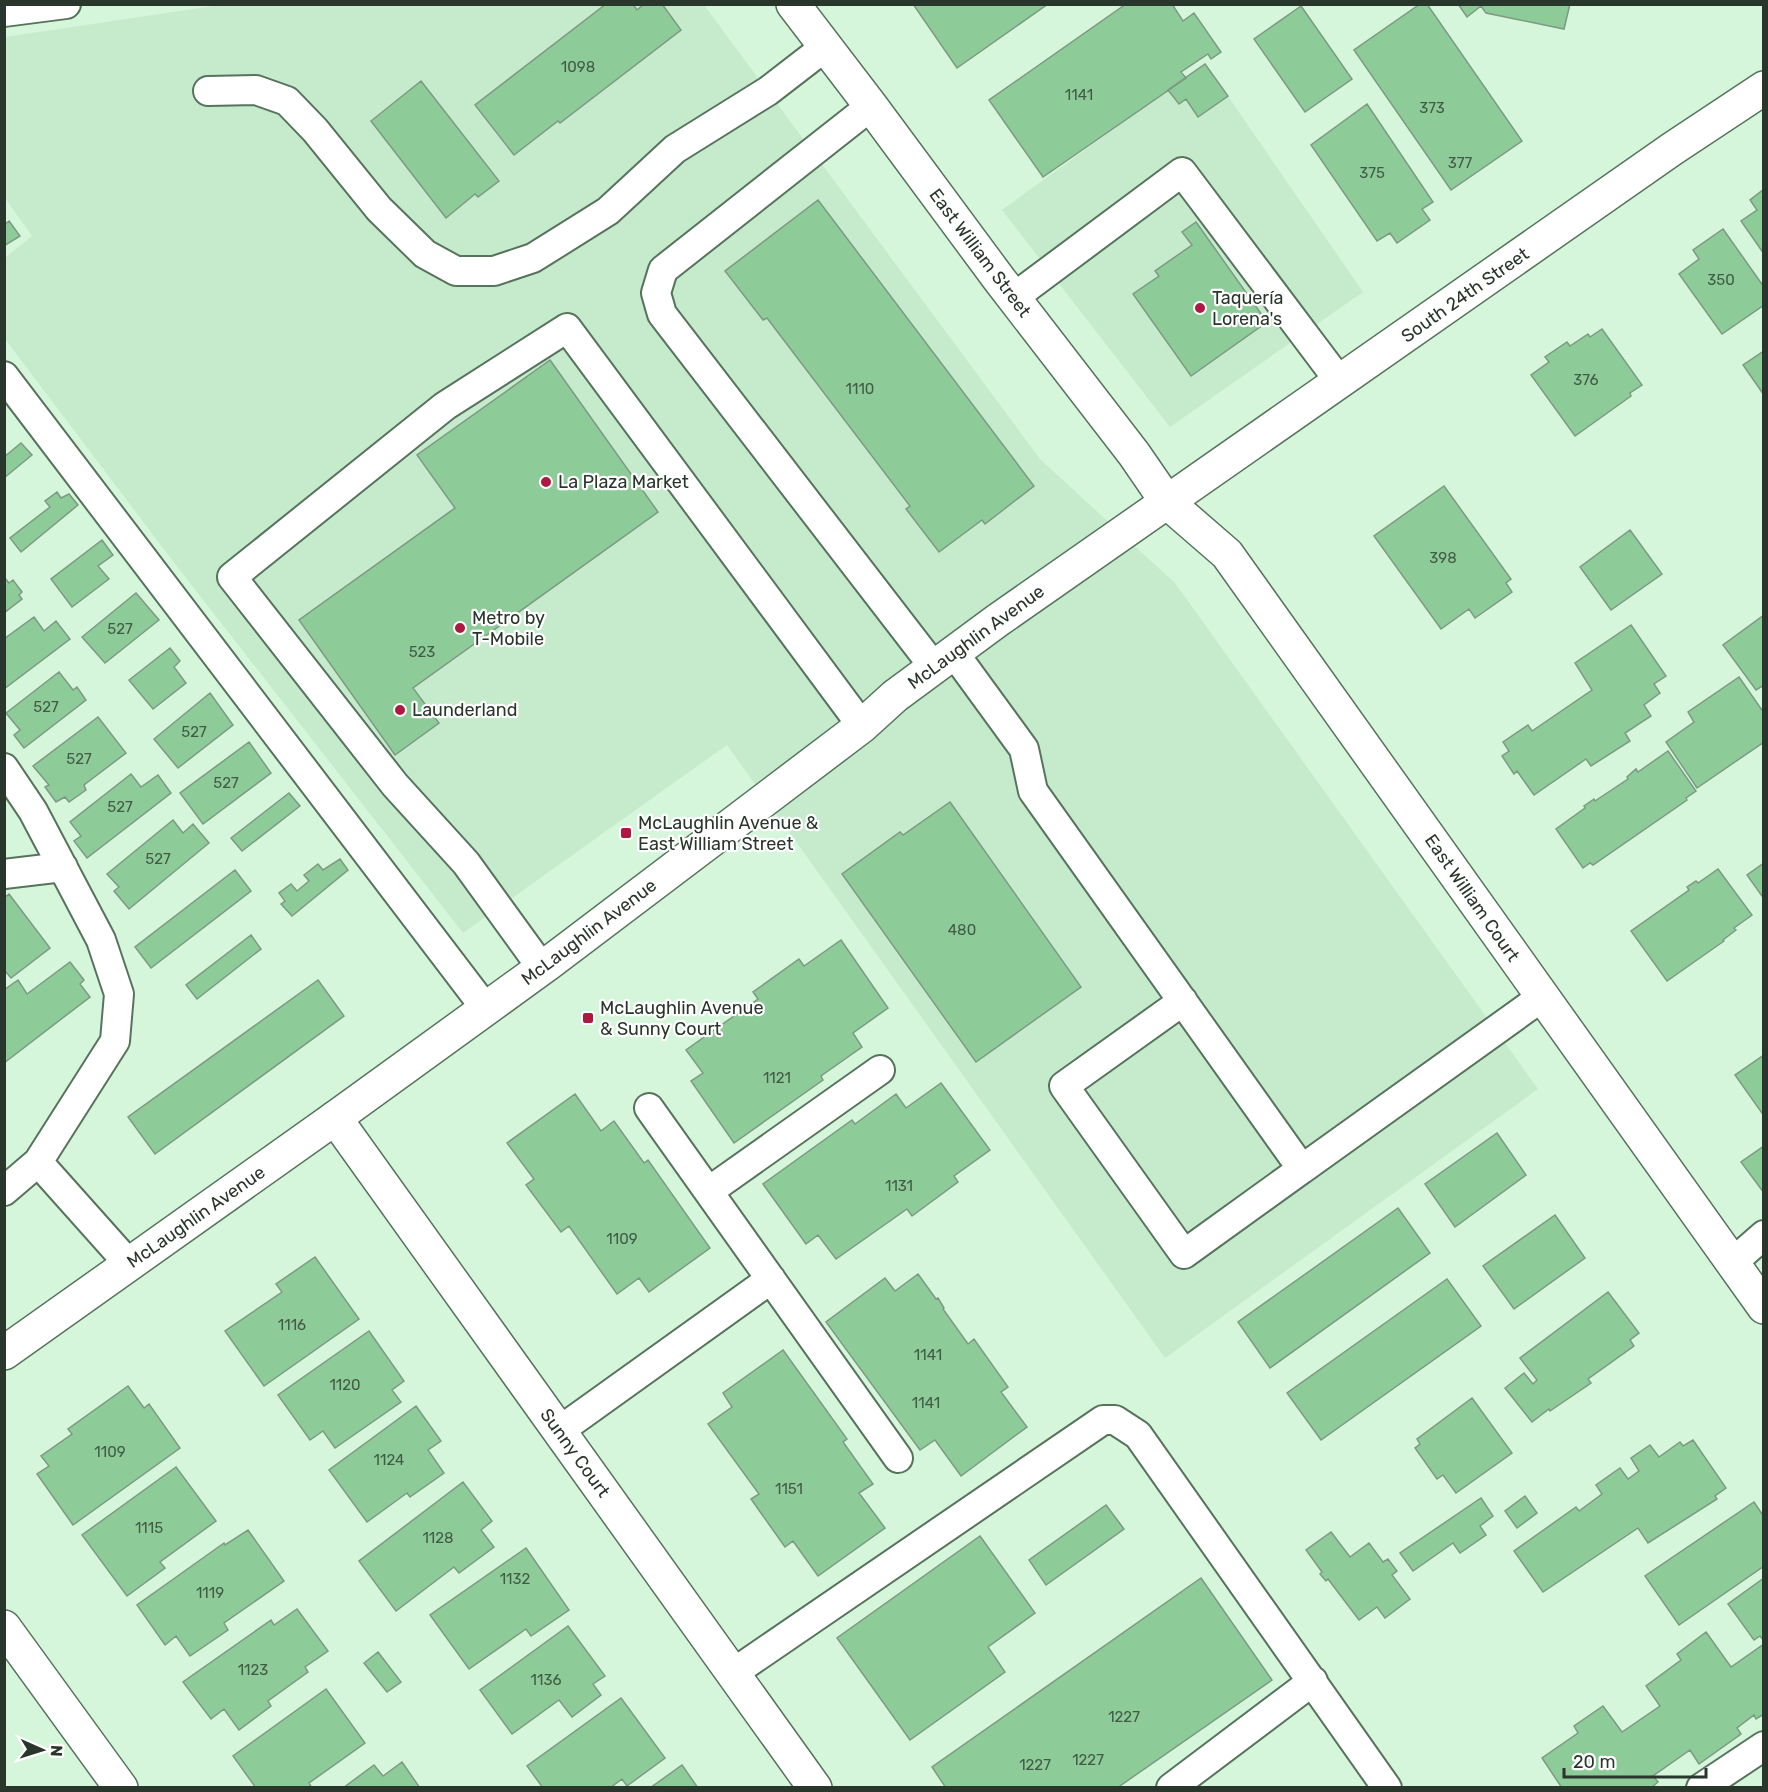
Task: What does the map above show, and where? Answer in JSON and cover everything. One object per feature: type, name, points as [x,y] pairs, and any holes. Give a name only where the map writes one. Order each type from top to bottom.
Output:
[{"type":"street","name":"East William Street","points":[[793,4],[1013,298],[1134,454],[1167,502]]},
{"type":"street","name":"South 24th Street","points":[[1167,502],[1764,88]]},
{"type":"street","name":"McLaughlin Avenue","points":[[4,1353],[486,1009],[861,726],[895,696],[1167,502]]},
{"type":"street","name":"East William Court","points":[[1167,502],[1227,554],[1764,1307]]},
{"type":"street","name":"Sunny Court","points":[[335,1118],[815,1788]]},
{"type":"street","points":[[4,1627],[121,1788]]},
{"type":"lane","points":[[4,12],[66,4]]},
{"type":"lane","points":[[208,91],[256,90],[287,101],[315,130],[379,209],[425,254],[456,271],[494,271],[533,258],[608,211],[675,148],[768,91],[825,47]]},
{"type":"lane","points":[[871,106],[663,270],[656,292],[662,314],[944,660],[1024,749],[1033,791],[1302,1169]]},
{"type":"lane","points":[[1013,298],[1182,172],[1340,382]]},
{"type":"lane","points":[[542,968],[466,863],[395,785],[232,577],[445,406],[567,328],[861,726]]},
{"type":"lane","points":[[4,376],[486,1009]]},
{"type":"lane","points":[[4,768],[33,812],[101,940],[119,994],[115,1041],[38,1162],[4,1191]]},
{"type":"lane","points":[[4,874],[63,867]]},
{"type":"lane","points":[[1183,1001],[1064,1086],[1184,1254],[1542,997]]},
{"type":"lane","points":[[709,1191],[880,1071]]},
{"type":"lane","points":[[649,1108],[898,1458]]},
{"type":"lane","points":[[38,1162],[129,1264]]},
{"type":"lane","points":[[1732,1263],[1764,1235]]},
{"type":"lane","points":[[559,1431],[771,1280]]},
{"type":"lane","points":[[733,1673],[1103,1420],[1115,1420],[1138,1435],[1387,1788]]},
{"type":"lane","points":[[1171,1788],[1313,1681]]},
{"type":"lane","points":[[1701,1788],[1764,1746]]},
{"type":"shaded area","points":[[220,5],[704,5],[1040,459],[1175,583],[1538,1089],[1165,1358],[727,745],[463,933],[172,560],[5,339],[5,258],[32,236],[5,198],[5,37]]},
{"type":"shaded area","points":[[1205,63],[1363,292],[1170,427],[1002,210]]},
{"type":"building","points":[[606,4],[633,4],[637,10],[644,4],[662,4],[681,30],[560,123],[558,121],[514,155],[475,105]]},
{"type":"building","points":[[913,4],[1048,4],[957,68]]},
{"type":"building","points":[[1126,4],[1172,4],[1183,21],[1194,13],[1221,52],[1211,59],[1208,54],[1181,72],[1186,78],[1043,177],[989,100]]},
{"type":"building","points":[[1420,4],[1427,4],[1522,141],[1451,190],[1354,50]]},
{"type":"building","points":[[1458,4],[1570,4],[1564,29],[1486,13],[1481,6],[1467,17]]},
{"type":"building","points":[[1301,6],[1352,79],[1305,112],[1254,39]]},
{"type":"building","points":[[1205,64],[1228,96],[1198,117],[1186,99],[1179,104],[1168,90]]},
{"type":"building","points":[[421,81],[499,181],[478,197],[475,194],[446,218],[371,121]]},
{"type":"building","points":[[1367,104],[1433,202],[1422,209],[1430,220],[1397,243],[1390,233],[1377,241],[1311,145]]},
{"type":"building","points":[[1764,189],[1764,254],[1741,221],[1757,210],[1750,200]]},
{"type":"building","points":[[818,200],[1034,486],[985,524],[982,520],[939,552],[906,509],[910,506],[767,318],[763,320],[725,271]]},
{"type":"building","points":[[9,221],[20,236],[4,246],[4,225]]},
{"type":"building","name":"Taquería Lorena's","points":[[1196,222],[1267,322],[1191,376],[1133,294],[1159,276],[1155,271],[1192,245],[1182,232]]},
{"type":"building","points":[[1723,229],[1764,287],[1764,305],[1722,334],[1679,274],[1699,259],[1693,250]]},
{"type":"building","points":[[1602,329],[1642,385],[1630,393],[1631,396],[1575,436],[1531,375],[1549,362],[1545,357],[1567,342],[1570,346],[1588,334],[1590,337]]},
{"type":"building","points":[[1764,351],[1764,395],[1743,365]]},
{"type":"building","points":[[550,360],[658,512],[413,688],[439,723],[395,755],[299,620],[455,508],[417,455]]},
{"type":"building","points":[[21,443],[32,455],[4,478],[4,457]]},
{"type":"building","points":[[1444,486],[1511,579],[1506,583],[1512,592],[1475,618],[1469,609],[1441,629],[1374,536]]},
{"type":"building","points":[[57,492],[61,498],[69,494],[78,505],[21,552],[10,538],[50,507],[45,501]]},
{"type":"building","points":[[1630,530],[1662,574],[1611,610],[1580,567]]},
{"type":"building","points":[[102,540],[113,555],[98,566],[109,579],[72,607],[51,579]]},
{"type":"building","points":[[4,577],[9,583],[13,580],[22,592],[19,595],[22,599],[4,613]]},
{"type":"building","points":[[136,593],[159,620],[105,663],[82,637]]},
{"type":"building","points":[[1764,615],[1764,685],[1756,690],[1723,645]]},
{"type":"building","points":[[34,617],[44,631],[56,621],[70,639],[4,689],[4,639]]},
{"type":"building","points":[[1631,625],[1666,676],[1654,684],[1660,693],[1644,705],[1651,716],[1625,733],[1630,741],[1591,766],[1586,759],[1534,795],[1517,771],[1514,774],[1502,756],[1509,751],[1503,742],[1528,725],[1532,731],[1592,690],[1575,663]]},
{"type":"building","points":[[170,648],[180,661],[174,667],[186,683],[153,709],[129,680]]},
{"type":"building","points":[[59,672],[73,690],[77,687],[86,700],[24,748],[14,735],[20,730],[6,713]]},
{"type":"building","points":[[1739,677],[1764,713],[1764,742],[1697,788],[1666,742],[1694,722],[1688,712]]},
{"type":"building","points":[[210,693],[233,725],[178,768],[154,739]]},
{"type":"building","points":[[98,717],[126,753],[84,785],[86,790],[69,802],[65,797],[56,802],[45,787],[49,785],[33,766]]},
{"type":"building","points":[[249,742],[271,773],[203,824],[180,793]]},
{"type":"building","points":[[1668,751],[1696,791],[1686,798],[1687,800],[1593,865],[1590,863],[1583,868],[1556,829],[1594,799],[1595,801],[1628,779],[1627,777],[1636,769],[1638,772]]},
{"type":"building","points":[[131,774],[141,787],[158,775],[171,793],[87,858],[74,841],[81,836],[70,822]]},
{"type":"building","points":[[289,793],[300,806],[242,851],[231,838]]},
{"type":"building","points":[[950,802],[1081,987],[976,1062],[842,874],[900,832],[903,835]]},
{"type":"building","points":[[173,820],[183,833],[193,824],[209,843],[129,909],[114,891],[119,887],[107,874]]},
{"type":"building","points":[[340,859],[348,870],[292,916],[281,904],[285,901],[279,893],[291,884],[297,891],[309,881],[304,875],[318,864],[323,870]]},
{"type":"building","points":[[1764,863],[1764,899],[1747,875]]},
{"type":"building","points":[[1718,869],[1752,915],[1734,928],[1736,930],[1724,941],[1667,981],[1631,931],[1689,890],[1687,887],[1696,881],[1698,883]]},
{"type":"building","points":[[235,870],[251,891],[151,968],[135,947]]},
{"type":"building","points":[[9,894],[50,948],[11,978],[6,972],[4,974],[4,898]]},
{"type":"building","points":[[251,935],[261,949],[197,999],[186,985]]},
{"type":"building","points":[[841,940],[888,1008],[853,1033],[862,1047],[821,1076],[823,1080],[734,1143],[691,1081],[703,1073],[686,1050],[758,999],[753,992],[799,959],[804,966]]},
{"type":"building","points":[[70,962],[84,980],[80,984],[90,997],[4,1063],[4,990],[18,980],[27,994]]},
{"type":"building","points":[[318,980],[344,1016],[155,1154],[128,1117]]},
{"type":"building","points":[[1764,1055],[1764,1116],[1735,1075]]},
{"type":"building","points":[[941,1083],[990,1150],[954,1176],[958,1182],[912,1216],[907,1209],[836,1259],[818,1235],[806,1244],[763,1184],[852,1120],[855,1124],[896,1094],[906,1108]]},
{"type":"building","points":[[575,1094],[601,1131],[614,1121],[644,1163],[648,1160],[710,1248],[649,1292],[639,1278],[617,1294],[569,1226],[561,1232],[526,1185],[534,1179],[507,1143]]},
{"type":"building","points":[[1497,1133],[1526,1175],[1455,1227],[1425,1184]]},
{"type":"building","points":[[1764,1146],[1764,1193],[1741,1162]]},
{"type":"building","points":[[1398,1208],[1430,1253],[1270,1368],[1238,1322]]},
{"type":"building","points":[[1555,1215],[1585,1258],[1514,1309],[1483,1266]]},
{"type":"building","points":[[315,1257],[359,1319],[264,1386],[225,1331],[282,1292],[276,1284]]},
{"type":"building","points":[[918,1274],[936,1299],[938,1298],[943,1309],[968,1344],[974,1339],[1008,1387],[1001,1392],[1027,1427],[961,1476],[935,1440],[920,1450],[826,1322],[885,1278],[895,1291]]},
{"type":"building","points":[[1447,1279],[1481,1326],[1321,1440],[1287,1393]]},
{"type":"building","points":[[1608,1292],[1639,1333],[1630,1340],[1634,1346],[1588,1379],[1591,1383],[1532,1422],[1505,1388],[1524,1373],[1533,1384],[1537,1380],[1520,1358]]},
{"type":"building","points":[[369,1331],[404,1381],[392,1390],[401,1402],[335,1448],[323,1431],[310,1440],[278,1395]]},
{"type":"building","points":[[783,1350],[847,1439],[843,1442],[873,1484],[859,1493],[885,1528],[818,1576],[793,1541],[785,1547],[751,1499],[759,1494],[708,1424],[732,1407],[723,1393]]},
{"type":"building","points":[[128,1386],[144,1408],[149,1404],[180,1448],[73,1525],[37,1474],[49,1466],[41,1456],[72,1434],[68,1429]]},
{"type":"building","points":[[1472,1398],[1512,1453],[1456,1493],[1443,1475],[1437,1479],[1415,1448],[1420,1444],[1417,1439]]},
{"type":"building","points":[[416,1406],[441,1441],[428,1450],[444,1473],[410,1497],[407,1493],[367,1522],[329,1470]]},
{"type":"building","points":[[1693,1440],[1726,1488],[1715,1496],[1717,1499],[1648,1543],[1638,1528],[1543,1592],[1514,1551],[1576,1507],[1579,1511],[1602,1494],[1596,1485],[1620,1468],[1628,1479],[1639,1471],[1631,1458],[1650,1445],[1659,1457],[1680,1442],[1683,1446]]},
{"type":"building","points":[[176,1467],[216,1521],[160,1562],[165,1568],[127,1596],[82,1535]]},
{"type":"building","points":[[463,1482],[492,1521],[481,1530],[494,1547],[459,1573],[454,1567],[396,1611],[359,1561]]},
{"type":"building","points":[[1525,1496],[1537,1513],[1517,1528],[1505,1511]]},
{"type":"building","points":[[1481,1498],[1493,1516],[1480,1526],[1486,1535],[1460,1553],[1453,1543],[1413,1571],[1400,1553]]},
{"type":"building","points":[[1754,1502],[1764,1517],[1764,1566],[1679,1625],[1645,1576]]},
{"type":"building","points":[[1106,1505],[1124,1529],[1046,1585],[1029,1560]]},
{"type":"building","points":[[248,1530],[284,1581],[224,1623],[228,1630],[190,1656],[176,1636],[165,1645],[137,1605],[224,1543],[225,1545]]},
{"type":"building","points":[[1331,1532],[1350,1557],[1369,1543],[1383,1562],[1388,1559],[1397,1571],[1392,1575],[1410,1599],[1385,1618],[1377,1607],[1359,1620],[1328,1579],[1326,1581],[1320,1574],[1322,1572],[1306,1550]]},
{"type":"building","points":[[980,1536],[1035,1613],[988,1647],[1005,1672],[910,1740],[837,1638]]},
{"type":"building","points":[[526,1548],[569,1610],[531,1636],[526,1629],[469,1669],[430,1615]]},
{"type":"building","points":[[1201,1578],[1272,1680],[1117,1788],[946,1788],[932,1767]]},
{"type":"building","points":[[1764,1578],[1764,1641],[1760,1636],[1754,1640],[1728,1604]]},
{"type":"building","points":[[297,1609],[328,1651],[305,1667],[308,1672],[268,1701],[271,1706],[239,1730],[224,1709],[211,1719],[183,1682],[271,1620],[274,1625]]},
{"type":"building","points":[[568,1626],[605,1676],[593,1684],[601,1695],[572,1717],[559,1700],[512,1734],[480,1690]]},
{"type":"building","points":[[1706,1632],[1731,1667],[1764,1644],[1764,1714],[1756,1719],[1754,1715],[1737,1728],[1741,1734],[1699,1764],[1690,1750],[1653,1776],[1658,1782],[1651,1788],[1562,1788],[1542,1758],[1578,1733],[1574,1726],[1603,1706],[1622,1732],[1660,1706],[1646,1686],[1681,1660],[1677,1654]]},
{"type":"building","points":[[378,1652],[401,1682],[387,1692],[364,1663]]},
{"type":"building","points":[[326,1689],[365,1743],[309,1783],[312,1788],[256,1788],[233,1756]]},
{"type":"building","points":[[621,1698],[665,1758],[627,1786],[622,1779],[610,1788],[543,1788],[527,1766]]},
{"type":"building","points":[[402,1762],[420,1788],[343,1788],[374,1765],[383,1776]]},
{"type":"building","points":[[682,1765],[698,1788],[650,1788]]},
{"type":"place","name":"Taquería Lorena's","points":[[1200,308]]},
{"type":"place","name":"La Plaza Market","points":[[546,482]]},
{"type":"place","name":"Metro by T-Mobile","points":[[460,628]]},
{"type":"place","name":"Launderland","points":[[400,710]]},
{"type":"place","name":"McLaughlin Avenue & East William Street","points":[[626,833]]},
{"type":"place","name":"McLaughlin Avenue & Sunny Court","points":[[588,1018]]}]
